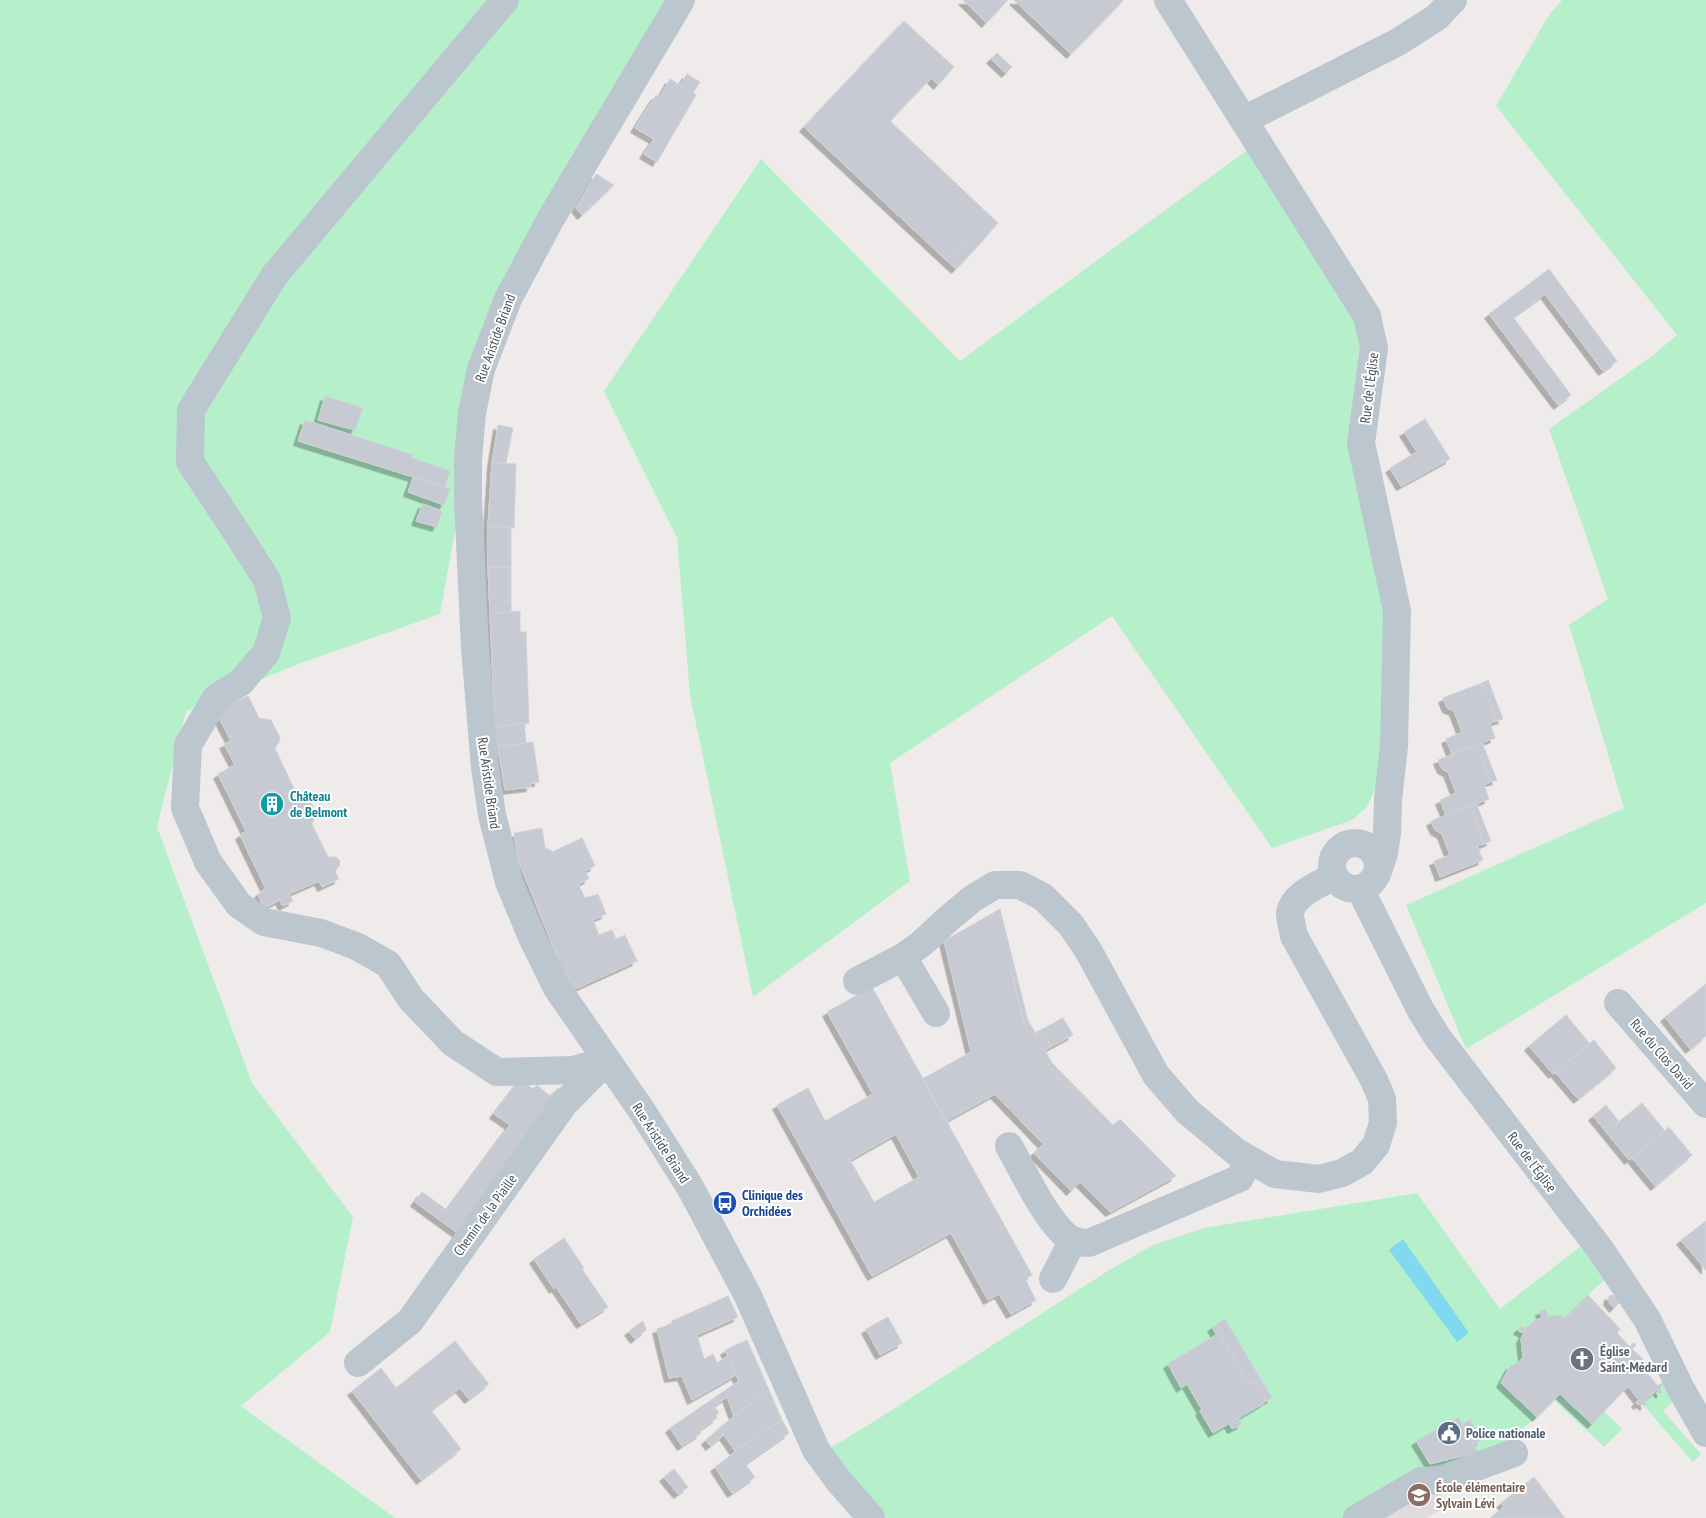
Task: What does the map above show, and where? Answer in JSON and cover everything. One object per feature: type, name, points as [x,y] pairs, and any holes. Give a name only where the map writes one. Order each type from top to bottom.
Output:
[{"type":"street","points":[[505,0],[274,276],[191,410],[190,462],[266,580],[277,618],[266,653],[241,682],[216,698],[188,745],[185,808],[208,862],[239,905],[264,922],[321,934],[356,946],[388,964],[411,999],[453,1044],[497,1072],[574,1070],[606,1061]]},
{"type":"street","name":"Rue Aristide Briand","points":[[681,0],[550,220],[508,299],[481,369],[472,412],[468,459],[468,499],[475,648],[485,768],[492,815],[510,882],[532,937],[557,988],[642,1111],[690,1187],[748,1296],[816,1450],[838,1480],[871,1518]]},
{"type":"street","name":"Rue de l'Église","points":[[1168,0],[1368,316],[1374,348],[1361,443],[1397,612],[1394,746],[1388,800],[1387,833],[1384,853],[1369,882],[1420,1010],[1444,1046],[1600,1248],[1647,1319],[1681,1389],[1706,1433]]},
{"type":"street","points":[[1244,120],[1398,42],[1437,17],[1453,0]]},
{"type":"street","points":[[1346,844],[1361,843],[1374,852],[1377,859],[1369,882],[1352,890],[1345,887],[1334,876],[1332,861],[1335,854],[1346,844],[1374,821],[1388,800]]},
{"type":"street","points":[[856,981],[903,957],[921,944],[948,918],[972,899],[995,886],[1020,885],[1043,897],[1071,925],[1088,950],[1156,1076],[1187,1111],[1236,1152],[1275,1174],[1319,1179],[1342,1173],[1362,1162],[1376,1145],[1384,1123],[1382,1099],[1374,1080],[1294,936],[1290,915],[1293,903],[1300,896],[1334,876]]},
{"type":"street","points":[[903,957],[936,1013]]},
{"type":"street","name":"Rue du Clos David","points":[[1618,1003],[1706,1104]]},
{"type":"street","name":"Chemin de la Piaille","points":[[358,1363],[410,1321],[564,1104],[606,1061]]},
{"type":"street","points":[[1009,1146],[1044,1209],[1068,1237],[1080,1243],[1089,1242],[1240,1178],[1248,1158]]},
{"type":"street","points":[[1053,1279],[1073,1240]]},
{"type":"street","points":[[1357,1518],[1421,1481],[1441,1480],[1514,1453]]},
{"type":"shaded area","name":"École élémentaire Sylvain Lévi","points":[[1441,1480],[1443,1509],[1427,1518],[1357,1518]]},
{"type":"green space","points":[[0,0],[681,0],[508,299],[468,459],[440,614],[301,663],[186,711],[157,827],[252,1083],[353,1217],[330,1332],[241,1406],[395,1518],[0,1518]]},
{"type":"green space","points":[[1562,0],[1706,0],[1706,903],[1466,1049],[1406,905],[1624,808],[1569,625],[1608,599],[1549,429],[1652,356],[1677,335],[1496,106],[1549,15]]},
{"type":"green space","points":[[1258,142],[1367,316],[1361,443],[1397,612],[1394,746],[1367,807],[1352,820],[1272,848],[1112,616],[890,763],[910,881],[753,997],[690,695],[677,538],[604,391],[761,159],[960,361]]},
{"type":"green space","points":[[1417,1193],[1500,1309],[1591,1238],[1615,1270],[1566,1318],[1559,1315],[1548,1316],[1546,1310],[1540,1312],[1542,1318],[1535,1320],[1526,1329],[1520,1326],[1519,1330],[1524,1333],[1521,1339],[1523,1357],[1519,1362],[1509,1366],[1505,1377],[1537,1417],[1506,1442],[1357,1518],[871,1518],[819,1455],[1106,1272],[1153,1245],[1204,1228]]},
{"type":"green space","points":[[1664,1379],[1673,1402],[1663,1411],[1701,1454],[1693,1462],[1644,1406],[1646,1404],[1644,1401],[1657,1390],[1659,1394],[1662,1392],[1659,1388],[1663,1386],[1661,1383]]},
{"type":"green space","points":[[1560,1394],[1592,1424],[1604,1411],[1622,1429],[1604,1447],[1554,1400]]},
{"type":"water","points":[[1403,1239],[1469,1333],[1457,1342],[1389,1250]]},
{"type":"building","points":[[963,0],[1008,0],[986,23]]},
{"type":"building","points":[[1014,0],[1121,0],[1123,1],[1071,54]]},
{"type":"building","points":[[904,21],[954,67],[938,85],[931,78],[890,121],[998,223],[978,246],[968,236],[946,260],[804,127]]},
{"type":"building","points":[[997,53],[1012,67],[1006,73],[991,59]]},
{"type":"building","points":[[687,74],[700,82],[693,93],[680,85]]},
{"type":"building","points":[[670,79],[696,95],[657,162],[644,154],[654,139],[635,128],[656,95],[660,97]]},
{"type":"building","points":[[596,174],[614,185],[582,215],[576,208]]},
{"type":"building","points":[[968,236],[978,246],[956,269],[946,260]]},
{"type":"building","points":[[1549,269],[1617,361],[1603,371],[1545,294],[1513,317],[1571,395],[1558,405],[1489,314]]},
{"type":"building","points":[[325,396],[363,408],[355,430],[318,420]]},
{"type":"building","points":[[1425,419],[1450,459],[1401,486],[1390,468],[1417,452],[1404,432]]},
{"type":"building","points":[[305,420],[413,455],[412,458],[450,471],[445,487],[298,441]]},
{"type":"building","points":[[498,425],[513,428],[506,463],[492,463]]},
{"type":"building","points":[[492,463],[516,464],[514,528],[488,526]]},
{"type":"building","points":[[413,478],[450,489],[444,505],[408,492]]},
{"type":"building","points":[[423,504],[442,511],[437,527],[416,521]]},
{"type":"building","points":[[488,526],[511,527],[511,567],[488,567]]},
{"type":"building","points":[[488,567],[511,567],[511,600],[501,601],[489,590]]},
{"type":"building","points":[[489,590],[501,601],[511,600],[511,612],[490,614]]},
{"type":"building","points":[[520,611],[520,632],[526,632],[529,723],[495,727],[490,614]]},
{"type":"building","points":[[1488,680],[1503,719],[1496,721],[1482,683]]},
{"type":"building","points":[[1482,683],[1496,721],[1490,723],[1495,738],[1452,754],[1446,739],[1462,732],[1454,711],[1447,708],[1443,698]]},
{"type":"building","name":"Château de Belmont","points":[[248,696],[259,718],[271,720],[280,738],[275,748],[296,793],[308,795],[316,813],[312,824],[328,857],[336,857],[340,861],[335,871],[339,879],[322,887],[319,881],[289,894],[293,901],[283,906],[280,900],[268,906],[263,905],[259,897],[260,892],[266,889],[240,835],[246,831],[218,774],[235,765],[224,744],[231,741],[216,712]]},
{"type":"building","points":[[524,723],[526,743],[498,747],[495,727]]},
{"type":"building","points":[[533,742],[539,782],[530,783],[531,787],[505,790],[498,747]]},
{"type":"building","points":[[1482,743],[1497,780],[1490,782],[1476,745]]},
{"type":"building","points":[[1476,745],[1490,782],[1484,785],[1489,799],[1446,815],[1440,800],[1456,793],[1448,772],[1442,769],[1438,760]]},
{"type":"building","points":[[1476,803],[1491,841],[1484,844],[1470,806]]},
{"type":"building","points":[[1470,806],[1484,844],[1477,846],[1483,860],[1440,877],[1434,861],[1450,855],[1442,834],[1435,830],[1431,821]]},
{"type":"building","points":[[542,828],[545,848],[552,852],[582,838],[595,866],[585,871],[589,879],[578,884],[585,898],[598,894],[606,914],[593,920],[599,935],[612,930],[616,939],[625,935],[637,961],[575,989],[562,968],[518,860],[514,833]]},
{"type":"building","points":[[1000,909],[1015,969],[1011,970],[1024,1023],[1028,1021],[1036,1034],[1042,1030],[1051,1046],[1045,1050],[1052,1063],[1047,1065],[1109,1129],[1120,1119],[1176,1176],[1110,1212],[1080,1182],[1071,1191],[1034,1153],[1043,1144],[995,1094],[946,1121],[922,1079],[971,1052],[944,941]]},
{"type":"building","points":[[1015,969],[1028,1021],[1024,1023],[1011,970]]},
{"type":"building","points":[[1706,984],[1706,1036],[1690,1049],[1665,1017]]},
{"type":"building","points":[[872,987],[1032,1275],[1025,1279],[1036,1300],[1011,1314],[999,1294],[988,1300],[951,1233],[872,1276],[777,1105],[808,1088],[825,1121],[873,1094],[827,1012]],"holes":[[[896,1134],[919,1177],[874,1202],[850,1160]]]},
{"type":"building","points":[[1566,1015],[1590,1044],[1553,1074],[1529,1046]]},
{"type":"building","points":[[1063,1018],[1073,1035],[1045,1050],[1051,1046],[1042,1030],[1035,1033]]},
{"type":"building","points":[[1594,1040],[1616,1068],[1578,1099],[1555,1072]]},
{"type":"building","points":[[1052,1063],[1113,1125],[1109,1129],[1047,1065]]},
{"type":"building","points":[[521,1079],[533,1089],[537,1085],[550,1096],[558,1088],[567,1095],[463,1237],[415,1202],[422,1192],[447,1210],[510,1125],[494,1114]]},
{"type":"building","points":[[1642,1103],[1665,1131],[1629,1160],[1606,1132]]},
{"type":"building","points":[[1606,1105],[1619,1122],[1606,1132],[1593,1116]]},
{"type":"building","points":[[1669,1127],[1692,1155],[1655,1186],[1632,1158]]},
{"type":"building","points":[[1706,1221],[1706,1270],[1681,1240]]},
{"type":"building","points":[[564,1238],[608,1307],[581,1324],[534,1259]]},
{"type":"building","name":"Église Saint-Médard","points":[[1588,1295],[1620,1329],[1617,1333],[1630,1347],[1633,1343],[1636,1345],[1632,1349],[1648,1364],[1652,1360],[1654,1363],[1647,1373],[1658,1386],[1661,1383],[1663,1386],[1659,1388],[1662,1392],[1660,1394],[1657,1390],[1644,1401],[1646,1404],[1644,1406],[1641,1403],[1638,1405],[1636,1402],[1639,1400],[1628,1386],[1592,1424],[1560,1394],[1537,1417],[1501,1383],[1510,1366],[1519,1362],[1523,1357],[1521,1339],[1524,1333],[1518,1330],[1521,1326],[1526,1329],[1535,1320],[1542,1318],[1540,1311],[1546,1309],[1548,1316],[1559,1315],[1566,1318]]},
{"type":"building","points":[[1612,1295],[1621,1301],[1614,1308],[1608,1301],[1609,1296]]},
{"type":"building","points":[[728,1296],[738,1317],[697,1335],[704,1359],[713,1354],[717,1363],[728,1356],[736,1375],[692,1400],[682,1376],[669,1378],[657,1329],[672,1324],[672,1321]]},
{"type":"building","points":[[888,1317],[902,1343],[880,1355],[866,1329]]},
{"type":"building","points":[[1225,1319],[1272,1398],[1264,1402],[1265,1398],[1257,1384],[1248,1382],[1219,1333],[1216,1334],[1212,1327]]},
{"type":"building","points":[[643,1321],[646,1330],[635,1339],[629,1331]]},
{"type":"building","points":[[1219,1333],[1248,1382],[1257,1384],[1265,1398],[1264,1403],[1213,1433],[1187,1384],[1181,1388],[1168,1364]]},
{"type":"building","points":[[747,1340],[769,1390],[734,1416],[727,1397],[714,1406],[719,1413],[716,1415],[717,1418],[699,1430],[701,1433],[682,1446],[670,1428],[739,1381],[725,1350]]},
{"type":"building","points":[[455,1341],[489,1384],[469,1399],[460,1388],[431,1410],[461,1449],[421,1480],[352,1391],[381,1368],[396,1388]]},
{"type":"building","points":[[769,1390],[782,1420],[735,1451],[719,1428]]},
{"type":"building","points":[[1238,1418],[1242,1424],[1232,1429],[1229,1424]]},
{"type":"building","name":"Police nationale","points":[[1459,1418],[1478,1452],[1430,1464],[1416,1441]]},
{"type":"building","points":[[1470,1419],[1481,1440],[1474,1444],[1463,1424]]},
{"type":"building","points":[[782,1420],[789,1433],[745,1464],[755,1477],[732,1493],[715,1467],[737,1449]]},
{"type":"building","points":[[719,1429],[724,1435],[710,1446],[706,1440]]},
{"type":"building","points":[[674,1469],[688,1487],[678,1494],[664,1477]]},
{"type":"building","points":[[1534,1477],[1565,1518],[1490,1518],[1504,1507],[1501,1503]]},
{"type":"place","name":"Château de Belmont","points":[[272,804]]},
{"type":"place","name":"Clinique des Orchidées","points":[[725,1203]]},
{"type":"place","name":"Église Saint-Médard","points":[[1582,1359]]},
{"type":"place","name":"Police nationale","points":[[1449,1433]]},
{"type":"place","name":"École élémentaire Sylvain Lévi","points":[[1419,1495]]}]
